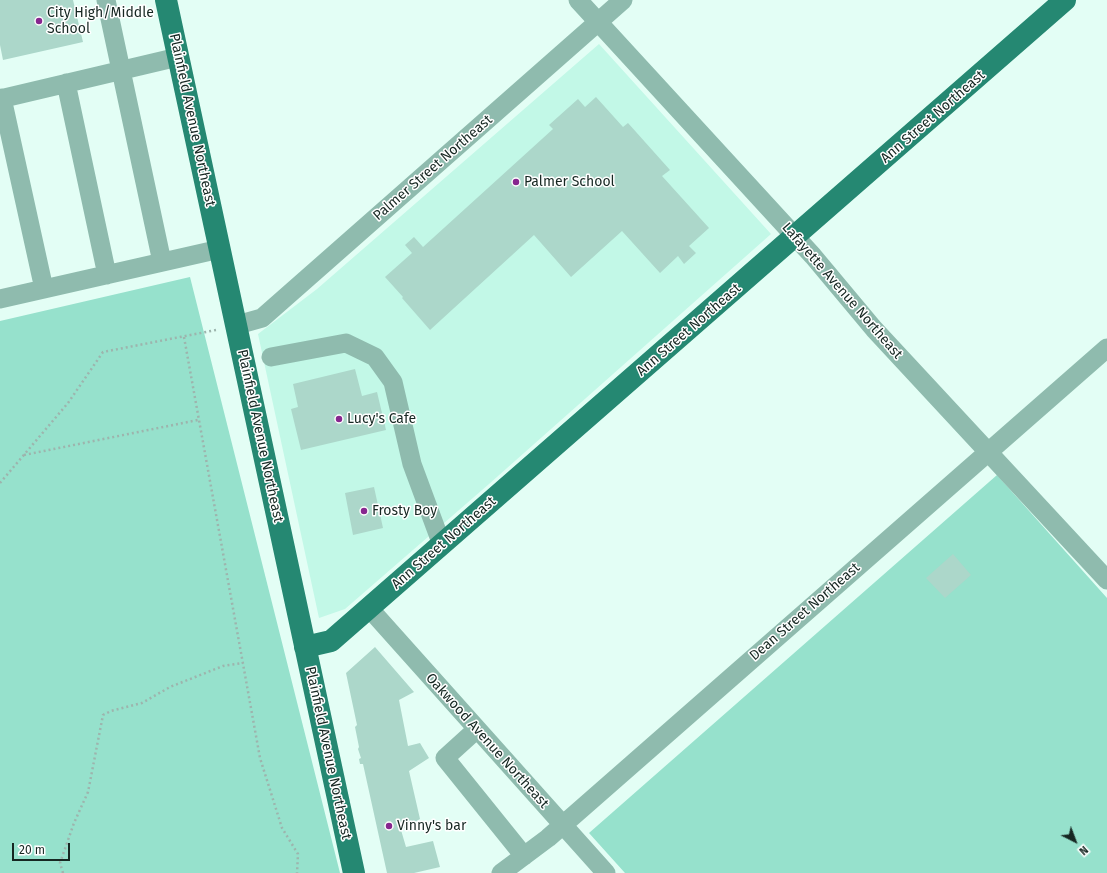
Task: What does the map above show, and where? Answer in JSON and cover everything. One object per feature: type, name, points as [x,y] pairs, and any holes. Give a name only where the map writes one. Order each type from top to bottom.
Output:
[{"type":"main road","name":"Plainfield Avenue Northeast","points":[[166,0],[354,873]]},
{"type":"main road","name":"Ann Street Northeast","points":[[305,647],[332,641],[796,237],[1065,0]]},
{"type":"street","points":[[106,0],[162,262]]},
{"type":"street","name":"Lafayette Avenue Northeast","points":[[578,0],[796,237],[874,329],[1107,580]]},
{"type":"street","name":"Palmer Street Northeast","points":[[236,325],[262,318],[623,0]]},
{"type":"street","points":[[44,289],[1,98],[178,56]]},
{"type":"street","points":[[66,83],[107,274]]},
{"type":"street","points":[[0,299],[220,249]]},
{"type":"street","points":[[271,357],[346,343],[375,357],[393,382],[412,464],[442,545]]},
{"type":"street","name":"Dean Street Northeast","points":[[507,871],[562,825],[1107,348]]},
{"type":"street","name":"Oakwood Avenue Northeast","points":[[369,608],[606,873]]},
{"type":"street","points":[[477,729],[446,758],[524,856]]},
{"type":"path","points":[[0,483],[68,403],[103,352],[184,337],[236,325]]},
{"type":"path","points":[[184,337],[260,758],[270,783],[282,828],[298,854],[297,873]]},
{"type":"path","points":[[24,455],[198,420]]},
{"type":"path","points":[[63,873],[60,863],[74,824],[88,792],[103,715],[111,711],[142,703],[170,687],[223,666],[243,663]]},
{"type":"shaded area","points":[[599,44],[771,234],[489,484],[345,609],[319,618],[258,334],[317,289]]},
{"type":"shaded area","points":[[190,277],[340,873],[0,873],[0,321]]},
{"type":"shaded area","points":[[997,475],[1107,598],[1107,873],[625,873],[589,833]]},
{"type":"building","name":"City High/Middle School","points":[[0,0],[73,0],[83,42],[3,60],[0,45]]},
{"type":"building","points":[[596,97],[623,127],[628,123],[670,170],[662,176],[709,228],[689,246],[696,253],[684,264],[678,256],[660,273],[622,231],[571,277],[534,235],[430,330],[385,277],[412,253],[405,245],[414,237],[423,247],[553,129],[549,125],[578,99],[585,107]]},
{"type":"building","name":"Lucy's Cafe","points":[[355,369],[362,396],[377,392],[386,430],[301,450],[291,409],[298,407],[293,384]]},
{"type":"building","name":"Frosty Boy","points":[[374,487],[383,528],[353,535],[345,493]]},
{"type":"building","points":[[953,554],[971,575],[945,598],[926,578]]},
{"type":"building","points":[[375,647],[414,692],[399,700],[408,746],[420,743],[429,758],[409,771],[420,819],[401,830],[406,847],[433,841],[440,867],[414,873],[387,873],[363,764],[360,764],[359,759],[361,758],[358,749],[359,747],[355,727],[357,725],[346,673]]},
{"type":"place","name":"City High/Middle School","points":[[39,21]]},
{"type":"place","name":"Palmer School","points":[[516,182]]},
{"type":"place","name":"Lucy's Cafe","points":[[339,419]]},
{"type":"place","name":"Frosty Boy","points":[[364,511]]},
{"type":"place","name":"Vinny's bar","points":[[389,826]]}]
